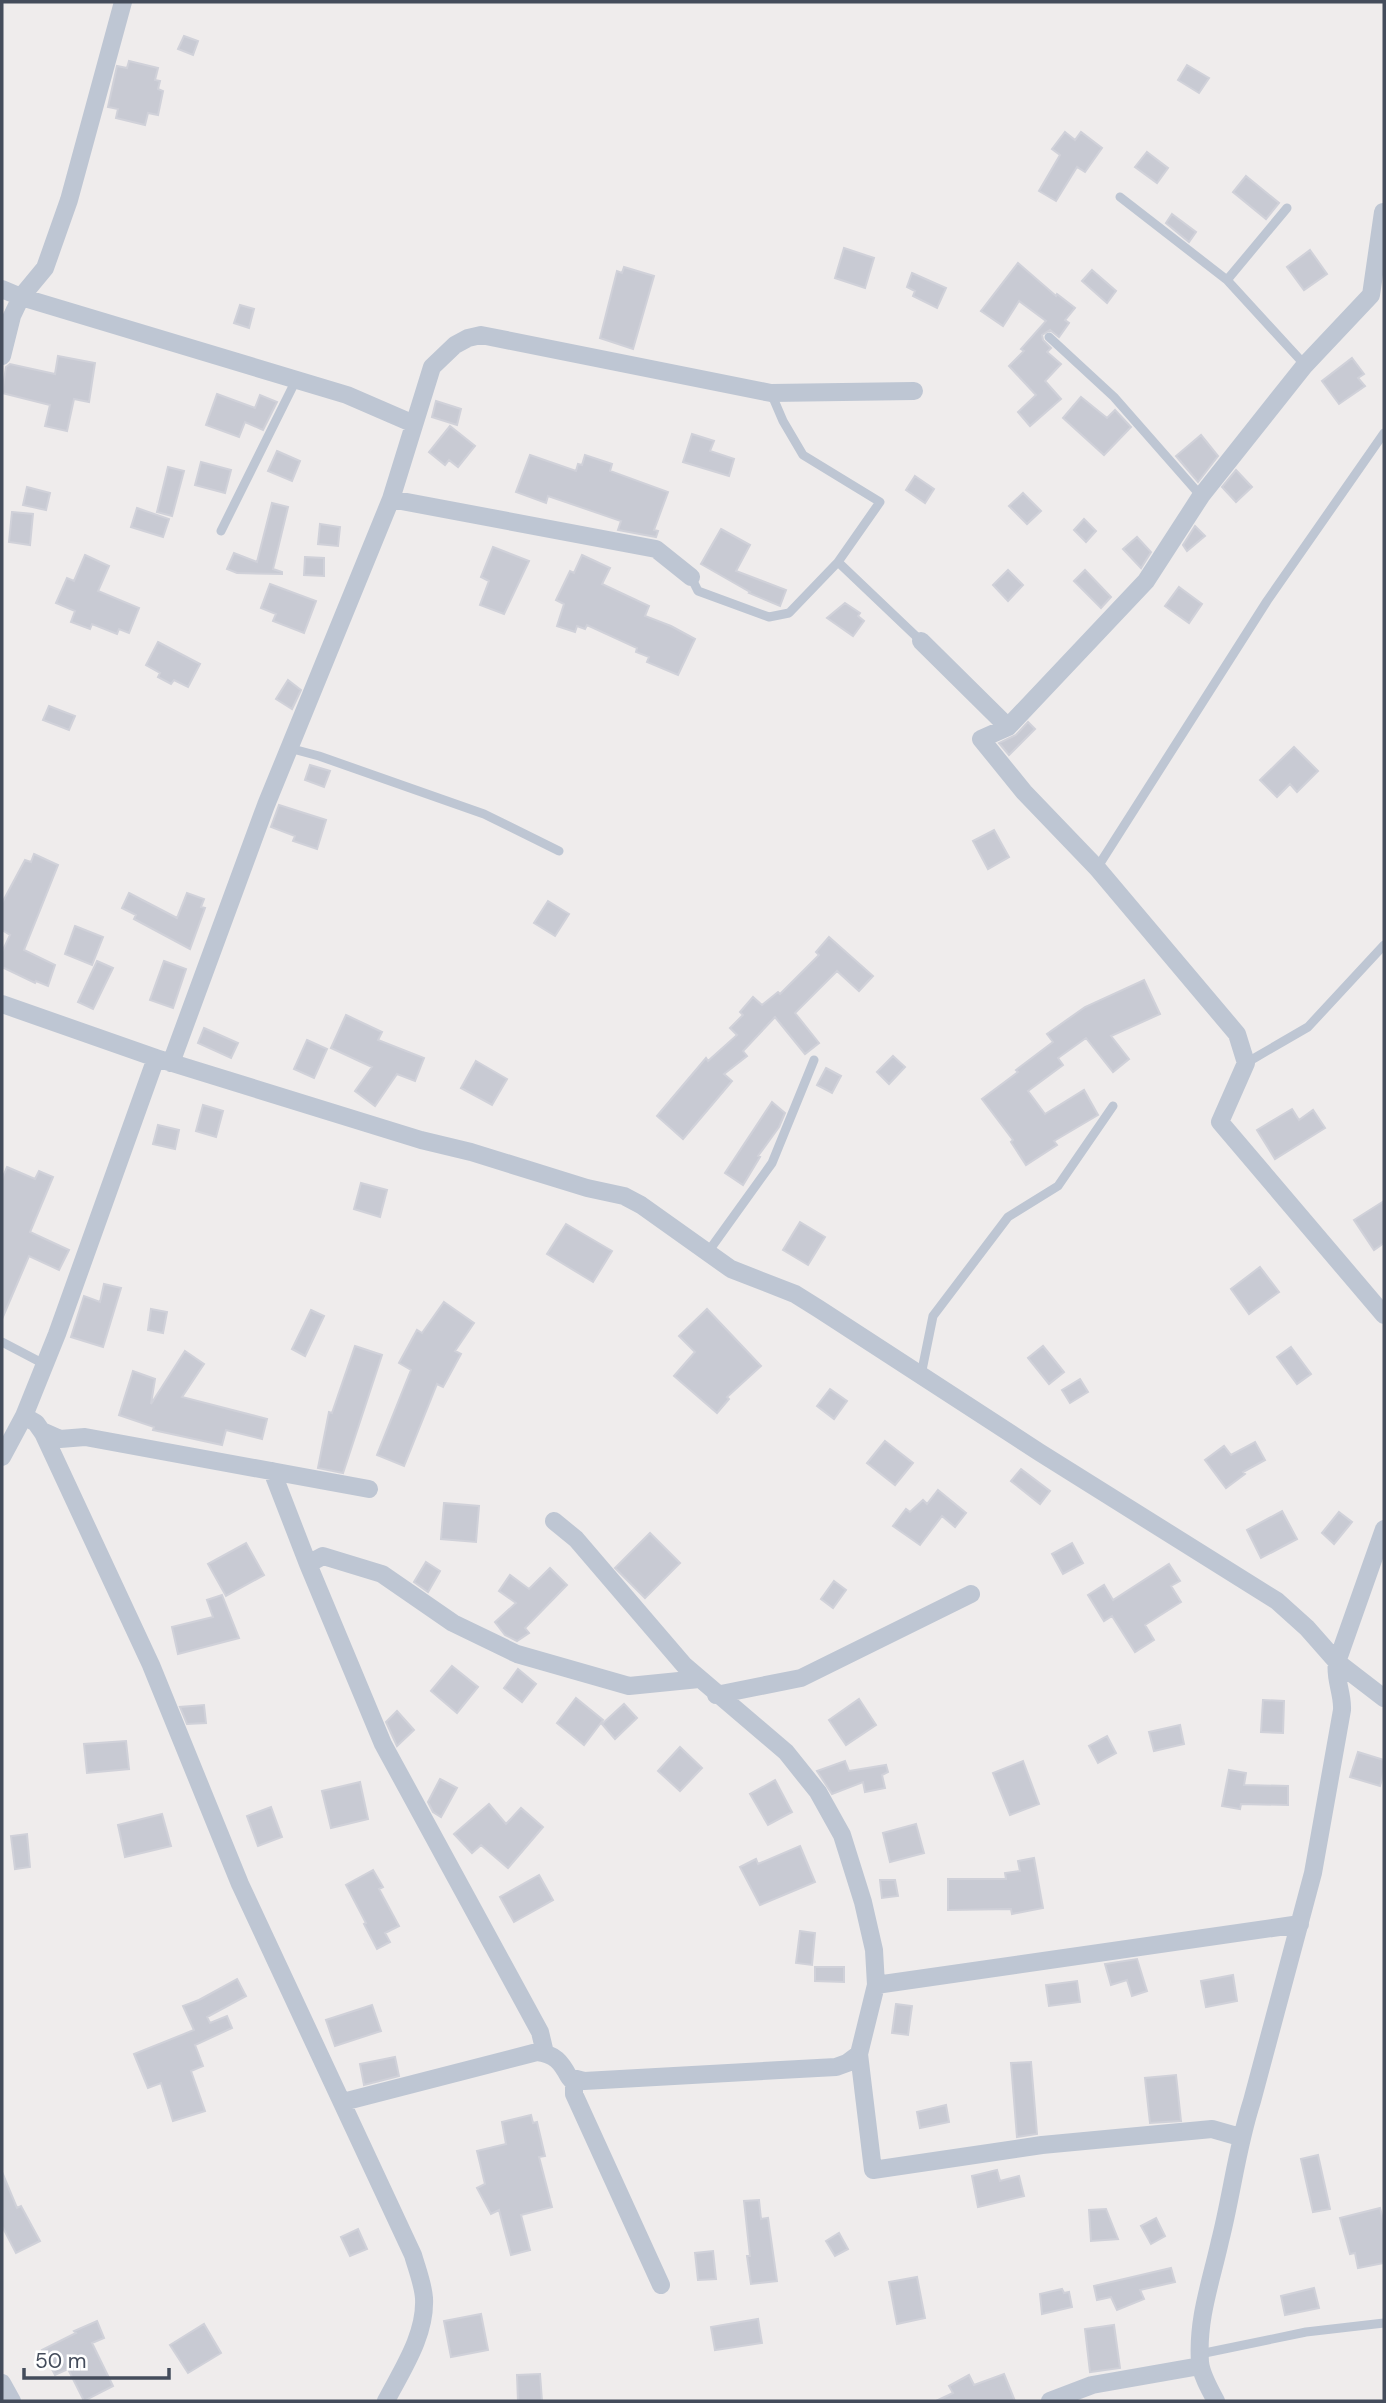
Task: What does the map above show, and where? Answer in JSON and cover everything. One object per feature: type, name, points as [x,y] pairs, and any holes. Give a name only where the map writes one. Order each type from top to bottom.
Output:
[{"type":"street","points":[[2,356],[12,316],[21,297],[45,268],[69,200],[123,2]]},
{"type":"street","points":[[1383,212],[1371,295],[1305,365],[1201,496],[1146,580],[1008,727],[981,739],[1024,792],[1097,868],[1237,1034],[1246,1063],[1220,1122],[1384,1315]]},
{"type":"street","points":[[2,289],[347,395],[414,424]]},
{"type":"street","points":[[2,1457],[24,1416],[109,1195],[391,499],[432,368],[455,345],[481,335],[771,393],[914,391]]},
{"type":"street","points":[[391,499],[656,549],[691,577]]},
{"type":"street","points":[[921,641],[1008,727]]},
{"type":"street","points":[[2,1004],[163,1061],[421,1140],[471,1152],[587,1188],[624,1196],[732,1269],[795,1294],[1039,1452],[1278,1601],[1337,1662],[1384,1698]]},
{"type":"street","points":[[24,1416],[36,1423],[42,1431],[151,1665],[240,1884],[413,2255],[424,2298],[422,2320],[416,2340],[386,2401]]},
{"type":"street","points":[[42,1431],[60,1439],[85,1437],[369,1489]]},
{"type":"street","points":[[272,1471],[383,1744],[540,2032],[545,2053]]},
{"type":"street","points":[[554,1521],[576,1539],[684,1665],[786,1752],[818,1792],[842,1835],[863,1902],[874,1950],[876,1985],[859,2054],[873,2171],[1042,2145],[1212,2129],[1240,2137]]},
{"type":"street","points":[[1216,2401],[1200,2360],[1204,2299],[1221,2241],[1240,2137],[1313,1873],[1342,1710],[1342,1695],[1335,1673],[1337,1662],[1384,1529]]},
{"type":"street","points":[[308,1564],[323,1556],[382,1574],[453,1623],[517,1654],[629,1686],[699,1679]]},
{"type":"street","points":[[716,1695],[801,1678],[971,1594]]},
{"type":"street","points":[[876,1985],[1300,1924]]},
{"type":"street","points":[[343,2102],[537,2052],[550,2053],[574,2083],[574,2094],[661,2285]]},
{"type":"street","points":[[569,2077],[584,2081],[836,2067],[859,2054]]},
{"type":"street","points":[[1050,2401],[1092,2385],[1200,2360]]},
{"type":"street","points":[[2,2383],[12,2401]]},
{"type":"lane","points":[[1120,197],[1227,280],[1305,365]]},
{"type":"lane","points":[[1227,280],[1287,208]]},
{"type":"lane","points":[[1049,337],[1114,397],[1201,496]]},
{"type":"lane","points":[[221,531],[296,380]]},
{"type":"lane","points":[[691,577],[698,591],[769,617],[789,613],[838,562],[880,502],[803,455],[783,421],[771,393]]},
{"type":"lane","points":[[1381,436],[1384,448]]},
{"type":"lane","points":[[1097,868],[1267,601],[1381,436]]},
{"type":"lane","points":[[838,562],[921,641]]},
{"type":"lane","points":[[289,748],[484,814],[559,851]]},
{"type":"lane","points":[[1246,1063],[1308,1027],[1384,945]]},
{"type":"lane","points":[[708,1252],[772,1163],[814,1060]]},
{"type":"lane","points":[[921,1376],[933,1316],[1008,1217],[1058,1186],[1112,1107]]},
{"type":"lane","points":[[2,1342],[44,1364]]},
{"type":"lane","points":[[1200,2360],[1306,2332],[1384,2323]]},
{"type":"building","points":[[184,36],[198,41],[193,55],[178,49]]},
{"type":"building","points":[[129,61],[158,68],[155,80],[160,81],[158,89],[163,91],[158,115],[148,113],[145,125],[116,118],[118,109],[108,107],[117,66],[127,68]]},
{"type":"building","points":[[1187,65],[1209,78],[1199,93],[1178,80]]},
{"type":"building","points":[[1065,132],[1075,140],[1081,132],[1102,148],[1085,172],[1077,167],[1056,201],[1039,191],[1060,155],[1052,149]]},
{"type":"building","points":[[1147,152],[1168,168],[1157,183],[1135,167]]},
{"type":"building","points":[[1246,176],[1279,203],[1266,219],[1233,192]]},
{"type":"building","points":[[1172,214],[1196,232],[1189,242],[1166,223]]},
{"type":"building","points":[[844,248],[874,258],[865,288],[835,278]]},
{"type":"building","points":[[1310,250],[1327,274],[1304,290],[1287,267]]},
{"type":"building","points":[[1018,263],[1056,296],[1057,294],[1075,308],[1065,320],[1069,323],[1059,337],[1050,330],[1042,335],[1051,348],[1047,352],[1061,364],[1045,381],[1061,399],[1030,426],[1018,412],[1036,395],[1009,366],[1046,321],[1019,301],[1003,326],[981,311]]},
{"type":"building","points":[[624,267],[654,276],[633,349],[600,338],[617,271],[622,273]]},
{"type":"building","points":[[1092,270],[1116,291],[1107,303],[1082,281]]},
{"type":"building","points":[[912,273],[946,288],[937,308],[913,296],[915,291],[907,287]]},
{"type":"building","points":[[240,305],[254,309],[249,328],[234,323]]},
{"type":"building","points":[[58,356],[95,363],[89,402],[74,399],[67,431],[45,426],[50,405],[2,393],[6,367],[10,364],[55,374]]},
{"type":"building","points":[[1352,358],[1364,374],[1358,378],[1365,386],[1339,404],[1322,381]]},
{"type":"building","points":[[217,394],[255,408],[260,395],[277,402],[263,430],[245,422],[239,437],[206,425]]},
{"type":"building","points":[[1081,397],[1107,418],[1115,410],[1131,427],[1104,455],[1063,418]]},
{"type":"building","points":[[436,401],[461,409],[457,425],[432,417]]},
{"type":"building","points":[[450,426],[475,446],[458,467],[449,460],[445,465],[429,452]]},
{"type":"building","points":[[692,434],[714,441],[710,451],[734,459],[729,476],[683,462]]},
{"type":"building","points":[[1201,435],[1218,456],[1198,482],[1176,456]]},
{"type":"building","points":[[277,451],[300,461],[292,481],[268,471]]},
{"type":"building","points":[[530,455],[576,471],[578,464],[582,465],[585,455],[612,464],[610,471],[668,492],[654,530],[658,531],[656,537],[618,530],[621,521],[548,496],[546,503],[516,492]]},
{"type":"building","points":[[201,462],[231,470],[225,493],[195,485]]},
{"type":"building","points":[[168,467],[184,471],[172,516],[157,512]]},
{"type":"building","points":[[1236,470],[1252,487],[1236,502],[1222,487]]},
{"type":"building","points":[[915,476],[934,489],[925,503],[906,490]]},
{"type":"building","points":[[27,487],[50,493],[46,510],[23,505]]},
{"type":"building","points":[[1023,493],[1041,511],[1027,524],[1009,506]]},
{"type":"building","points":[[272,503],[288,507],[273,569],[282,574],[237,573],[227,569],[234,553],[257,562]]},
{"type":"building","points":[[137,508],[169,519],[163,537],[131,527]]},
{"type":"building","points":[[12,512],[33,514],[30,545],[9,542]]},
{"type":"building","points":[[1084,519],[1096,531],[1086,542],[1074,530]]},
{"type":"building","points":[[320,524],[340,527],[338,546],[318,544]]},
{"type":"building","points":[[1195,526],[1205,536],[1187,551],[1183,545]]},
{"type":"building","points":[[721,529],[750,545],[736,571],[786,590],[780,606],[749,593],[701,564]]},
{"type":"building","points":[[1137,537],[1151,552],[1141,568],[1123,549]]},
{"type":"building","points":[[493,547],[529,561],[504,614],[480,605],[489,581],[481,577]]},
{"type":"building","points":[[85,555],[109,566],[98,591],[139,608],[129,633],[119,629],[117,634],[92,624],[90,629],[71,622],[75,611],[56,603],[67,578],[74,581]]},
{"type":"building","points":[[582,555],[610,568],[602,584],[649,606],[645,616],[695,639],[678,675],[647,662],[649,657],[636,652],[637,648],[587,625],[585,629],[577,626],[575,632],[557,626],[564,604],[556,600],[570,571],[574,573]]},
{"type":"building","points":[[305,557],[324,558],[324,576],[304,575]]},
{"type":"building","points":[[1008,570],[1023,585],[1008,601],[993,585]]},
{"type":"building","points":[[1085,570],[1111,597],[1101,608],[1074,581]]},
{"type":"building","points":[[270,584],[316,601],[304,633],[273,621],[276,614],[261,608]]},
{"type":"building","points":[[1179,587],[1202,604],[1189,623],[1165,606]]},
{"type":"building","points":[[845,603],[860,613],[858,616],[864,621],[853,636],[827,618]]},
{"type":"building","points":[[158,642],[200,664],[188,687],[174,680],[171,684],[158,677],[160,673],[146,665]]},
{"type":"building","points":[[288,680],[301,690],[292,709],[276,699]]},
{"type":"building","points":[[49,706],[75,716],[69,730],[43,720]]},
{"type":"building","points":[[1028,722],[1035,729],[1009,755],[999,743],[1016,735]]},
{"type":"building","points":[[1294,747],[1318,771],[1297,792],[1290,784],[1277,797],[1260,780]]},
{"type":"building","points":[[310,765],[330,771],[324,787],[305,780]]},
{"type":"building","points":[[279,805],[326,820],[317,849],[293,841],[295,836],[271,827]]},
{"type":"building","points":[[994,830],[1009,857],[988,869],[973,841]]},
{"type":"building","points":[[34,854],[58,865],[24,950],[55,965],[48,986],[36,981],[35,983],[2,967],[2,952],[10,935],[2,930],[2,903],[25,860],[31,862]]},
{"type":"building","points":[[129,893],[177,918],[187,893],[204,899],[201,907],[205,908],[190,949],[134,919],[136,915],[122,908]]},
{"type":"building","points":[[548,901],[569,914],[555,936],[534,923]]},
{"type":"building","points":[[75,926],[103,937],[92,965],[65,954]]},
{"type":"building","points":[[829,937],[873,976],[859,991],[837,971],[795,1013],[819,1043],[805,1054],[775,1017],[743,1051],[747,1056],[724,1074],[732,1081],[683,1139],[657,1116],[706,1058],[708,1061],[737,1035],[730,1028],[743,1015],[740,1012],[753,997],[762,1005],[778,992],[780,994],[819,955],[816,952]]},
{"type":"building","points":[[97,961],[113,968],[93,1009],[78,1002]]},
{"type":"building","points":[[164,961],[186,969],[173,1008],[150,1000]]},
{"type":"building","points":[[1144,980],[1160,1014],[1111,1036],[1129,1059],[1113,1072],[1086,1038],[1058,1058],[1063,1065],[1028,1091],[1045,1114],[1084,1090],[1098,1115],[1054,1141],[1057,1145],[1026,1165],[1011,1142],[1013,1140],[982,1099],[1053,1042],[1047,1034],[1085,1007]]},
{"type":"building","points":[[346,1015],[382,1032],[378,1040],[424,1058],[415,1081],[397,1074],[375,1106],[355,1091],[372,1067],[331,1048]]},
{"type":"building","points":[[204,1028],[238,1043],[231,1058],[198,1043]]},
{"type":"building","points":[[307,1040],[327,1049],[314,1078],[294,1069]]},
{"type":"building","points":[[893,1056],[905,1067],[889,1084],[877,1072]]},
{"type":"building","points":[[476,1061],[507,1079],[492,1105],[461,1088]]},
{"type":"building","points":[[826,1068],[841,1076],[832,1093],[817,1085]]},
{"type":"building","points":[[772,1102],[785,1113],[743,1185],[725,1173]]},
{"type":"building","points":[[203,1105],[223,1111],[216,1137],[196,1131]]},
{"type":"building","points":[[1292,1109],[1299,1120],[1313,1110],[1325,1128],[1275,1159],[1257,1130]]},
{"type":"building","points":[[158,1125],[179,1130],[175,1149],[153,1144]]},
{"type":"building","points":[[7,1167],[35,1179],[39,1171],[53,1177],[30,1232],[69,1250],[59,1270],[29,1256],[2,1319],[2,1179]]},
{"type":"building","points":[[361,1183],[387,1190],[380,1217],[354,1209]]},
{"type":"building","points":[[1384,1201],[1384,1243],[1374,1250],[1354,1220]]},
{"type":"building","points":[[800,1222],[825,1237],[808,1265],[783,1250]]},
{"type":"building","points":[[566,1224],[612,1251],[593,1282],[547,1254]]},
{"type":"building","points":[[1260,1267],[1279,1292],[1249,1314],[1231,1289]]},
{"type":"building","points":[[104,1284],[121,1288],[103,1347],[71,1337],[84,1296],[100,1302]]},
{"type":"building","points":[[444,1302],[474,1323],[455,1351],[461,1354],[443,1387],[437,1384],[404,1466],[377,1455],[411,1370],[399,1363],[417,1330],[422,1333]]},
{"type":"building","points":[[151,1309],[167,1312],[163,1333],[148,1330]]},
{"type":"building","points":[[707,1309],[761,1366],[727,1397],[729,1399],[717,1413],[674,1376],[695,1352],[679,1336]]},
{"type":"building","points":[[311,1310],[324,1316],[305,1356],[292,1349]]},
{"type":"building","points":[[355,1346],[382,1355],[343,1473],[318,1468],[329,1412],[332,1413]]},
{"type":"building","points":[[1043,1346],[1064,1372],[1049,1384],[1028,1358]]},
{"type":"building","points":[[1291,1347],[1311,1374],[1297,1384],[1277,1357]]},
{"type":"building","points":[[185,1351],[204,1364],[182,1397],[267,1419],[262,1439],[226,1430],[222,1445],[153,1430],[154,1427],[119,1415],[133,1371],[155,1379],[151,1404]]},
{"type":"building","points":[[1080,1379],[1088,1392],[1070,1403],[1062,1390]]},
{"type":"building","points":[[830,1389],[847,1401],[834,1419],[817,1406]]},
{"type":"building","points":[[885,1441],[913,1463],[895,1485],[867,1463]]},
{"type":"building","points":[[1255,1442],[1265,1460],[1243,1472],[1245,1474],[1226,1488],[1205,1460],[1224,1446],[1231,1455]]},
{"type":"building","points":[[1021,1469],[1050,1491],[1040,1504],[1011,1481]]},
{"type":"building","points":[[938,1490],[966,1513],[955,1527],[942,1516],[920,1545],[893,1526],[906,1509],[910,1512],[923,1500],[927,1504]]},
{"type":"building","points":[[444,1503],[479,1506],[476,1542],[441,1539]]},
{"type":"building","points":[[1282,1511],[1297,1539],[1261,1558],[1247,1530]]},
{"type":"building","points":[[1339,1512],[1352,1522],[1334,1544],[1322,1533]]},
{"type":"building","points":[[650,1533],[680,1563],[645,1598],[615,1568]]},
{"type":"building","points":[[246,1543],[264,1575],[226,1596],[208,1564]]},
{"type":"building","points":[[1072,1543],[1083,1563],[1063,1574],[1052,1554]]},
{"type":"building","points":[[426,1562],[440,1571],[428,1592],[414,1582]]},
{"type":"building","points":[[1169,1564],[1180,1581],[1171,1586],[1181,1602],[1145,1625],[1154,1640],[1135,1652],[1112,1616],[1104,1621],[1088,1595],[1104,1585],[1113,1600]]},
{"type":"building","points":[[550,1568],[567,1585],[525,1628],[529,1633],[517,1641],[505,1635],[495,1622],[516,1603],[499,1591],[510,1575],[529,1589]]},
{"type":"building","points":[[834,1581],[846,1590],[833,1608],[821,1599]]},
{"type":"building","points":[[222,1595],[239,1638],[178,1654],[172,1627],[213,1617],[207,1600]]},
{"type":"building","points":[[452,1666],[478,1687],[457,1713],[431,1691]]},
{"type":"building","points":[[518,1669],[536,1684],[522,1702],[504,1688]]},
{"type":"building","points":[[576,1698],[603,1720],[584,1745],[557,1723]]},
{"type":"building","points":[[859,1699],[876,1725],[846,1745],[829,1720]]},
{"type":"building","points":[[1263,1700],[1284,1701],[1283,1733],[1261,1732]]},
{"type":"building","points":[[624,1704],[637,1718],[615,1739],[602,1724]]},
{"type":"building","points":[[204,1705],[206,1723],[187,1724],[180,1707]]},
{"type":"building","points":[[397,1711],[414,1730],[397,1746],[386,1722]]},
{"type":"building","points":[[1180,1725],[1184,1744],[1154,1751],[1149,1732]]},
{"type":"building","points":[[1107,1736],[1116,1753],[1098,1763],[1089,1746]]},
{"type":"building","points":[[126,1741],[129,1769],[87,1773],[84,1744]]},
{"type":"building","points":[[680,1747],[702,1768],[680,1791],[658,1771]]},
{"type":"building","points":[[1358,1752],[1384,1760],[1380,1786],[1350,1777]]},
{"type":"building","points":[[845,1761],[849,1771],[886,1765],[888,1772],[882,1775],[885,1788],[865,1792],[863,1782],[832,1794],[817,1771]]},
{"type":"building","points":[[1023,1761],[1039,1804],[1010,1815],[993,1773]]},
{"type":"building","points":[[1229,1770],[1246,1773],[1244,1785],[1288,1786],[1288,1805],[1241,1804],[1240,1809],[1222,1806]]},
{"type":"building","points":[[440,1779],[457,1788],[441,1817],[433,1812],[428,1802]]},
{"type":"building","points":[[775,1780],[792,1812],[768,1825],[750,1794]]},
{"type":"building","points":[[360,1782],[368,1819],[331,1828],[322,1791]]},
{"type":"building","points":[[489,1804],[506,1824],[521,1808],[543,1827],[508,1868],[481,1845],[472,1853],[454,1834]]},
{"type":"building","points":[[271,1807],[282,1837],[258,1846],[247,1816]]},
{"type":"building","points":[[162,1814],[171,1846],[125,1857],[118,1825]]},
{"type":"building","points":[[916,1824],[924,1853],[890,1862],[883,1833]]},
{"type":"building","points":[[27,1834],[30,1867],[15,1869],[11,1836]]},
{"type":"building","points":[[800,1846],[815,1882],[760,1905],[740,1867],[756,1859],[758,1864]]},
{"type":"building","points":[[1034,1858],[1043,1908],[1012,1914],[1011,1909],[948,1910],[948,1879],[1006,1879],[1005,1873],[1020,1871],[1018,1861]]},
{"type":"building","points":[[373,1870],[383,1887],[379,1889],[399,1926],[385,1933],[390,1942],[377,1949],[346,1885]]},
{"type":"building","points":[[539,1875],[553,1900],[514,1922],[500,1897]]},
{"type":"building","points":[[880,1880],[895,1880],[898,1896],[882,1898]]},
{"type":"building","points":[[800,1931],[815,1933],[812,1965],[796,1963]]},
{"type":"building","points":[[1137,1959],[1147,1991],[1132,1996],[1127,1980],[1111,1985],[1105,1964]]},
{"type":"building","points":[[815,1967],[844,1967],[844,1982],[815,1981]]},
{"type":"building","points":[[1233,1975],[1237,2001],[1206,2007],[1201,1981]]},
{"type":"building","points":[[237,1979],[246,1996],[207,2017],[210,2023],[227,2016],[232,2028],[195,2045],[203,2066],[191,2071],[205,2111],[173,2121],[161,2083],[148,2088],[134,2054],[194,2030],[183,2006]]},
{"type":"building","points":[[1077,1981],[1080,2002],[1049,2006],[1046,1985]]},
{"type":"building","points":[[896,2004],[912,2006],[908,2035],[892,2033]]},
{"type":"building","points":[[372,2005],[381,2031],[335,2046],[326,2020]]},
{"type":"building","points":[[395,2057],[399,2076],[364,2085],[360,2064]]},
{"type":"building","points":[[1031,2062],[1037,2134],[1017,2137],[1011,2063]]},
{"type":"building","points":[[1176,2075],[1181,2121],[1150,2123],[1145,2078]]},
{"type":"building","points":[[946,2105],[949,2122],[920,2128],[917,2112]]},
{"type":"building","points":[[531,2115],[533,2123],[537,2122],[545,2156],[539,2157],[552,2207],[521,2215],[530,2250],[511,2255],[499,2210],[491,2214],[477,2188],[485,2184],[477,2151],[506,2144],[502,2122]]},
{"type":"building","points":[[1318,2155],[1330,2209],[1313,2212],[1301,2159]]},
{"type":"building","points":[[997,2170],[1000,2181],[1019,2176],[1024,2196],[978,2207],[972,2176]]},
{"type":"building","points":[[2,2172],[17,2208],[21,2206],[40,2241],[16,2253],[2,2226]]},
{"type":"building","points":[[759,2200],[761,2219],[768,2218],[777,2281],[751,2284],[744,2201]]},
{"type":"building","points":[[1380,2208],[1384,2223],[1384,2263],[1358,2268],[1355,2253],[1350,2254],[1340,2218]]},
{"type":"building","points":[[1106,2209],[1118,2239],[1091,2241],[1089,2210]]},
{"type":"building","points":[[1156,2218],[1165,2236],[1151,2244],[1141,2226]]},
{"type":"building","points":[[358,2229],[367,2249],[350,2256],[341,2237]]},
{"type":"building","points":[[839,2233],[848,2249],[835,2256],[826,2241]]},
{"type":"building","points":[[713,2251],[716,2279],[698,2280],[695,2253]]},
{"type":"building","points":[[1171,2268],[1175,2282],[1140,2290],[1144,2299],[1117,2310],[1111,2297],[1097,2300],[1094,2286]]},
{"type":"building","points":[[917,2277],[925,2318],[897,2324],[889,2282]]},
{"type":"building","points":[[1314,2288],[1319,2308],[1285,2315],[1281,2296]]},
{"type":"building","points":[[1062,2289],[1064,2293],[1069,2292],[1072,2307],[1042,2314],[1040,2294]]},
{"type":"building","points":[[481,2314],[488,2350],[451,2357],[444,2321]]},
{"type":"building","points":[[758,2319],[762,2343],[715,2350],[711,2327]]},
{"type":"building","points":[[97,2321],[104,2338],[92,2343],[113,2386],[84,2401],[68,2369],[55,2375],[42,2350]]},
{"type":"building","points":[[204,2324],[221,2353],[188,2373],[170,2345]]},
{"type":"building","points":[[1114,2325],[1120,2368],[1090,2372],[1085,2329]]},
{"type":"building","points":[[540,2374],[542,2401],[518,2401],[517,2375]]},
{"type":"building","points":[[1004,2374],[1015,2401],[936,2401],[953,2393],[949,2386],[969,2375],[974,2385]]}]
